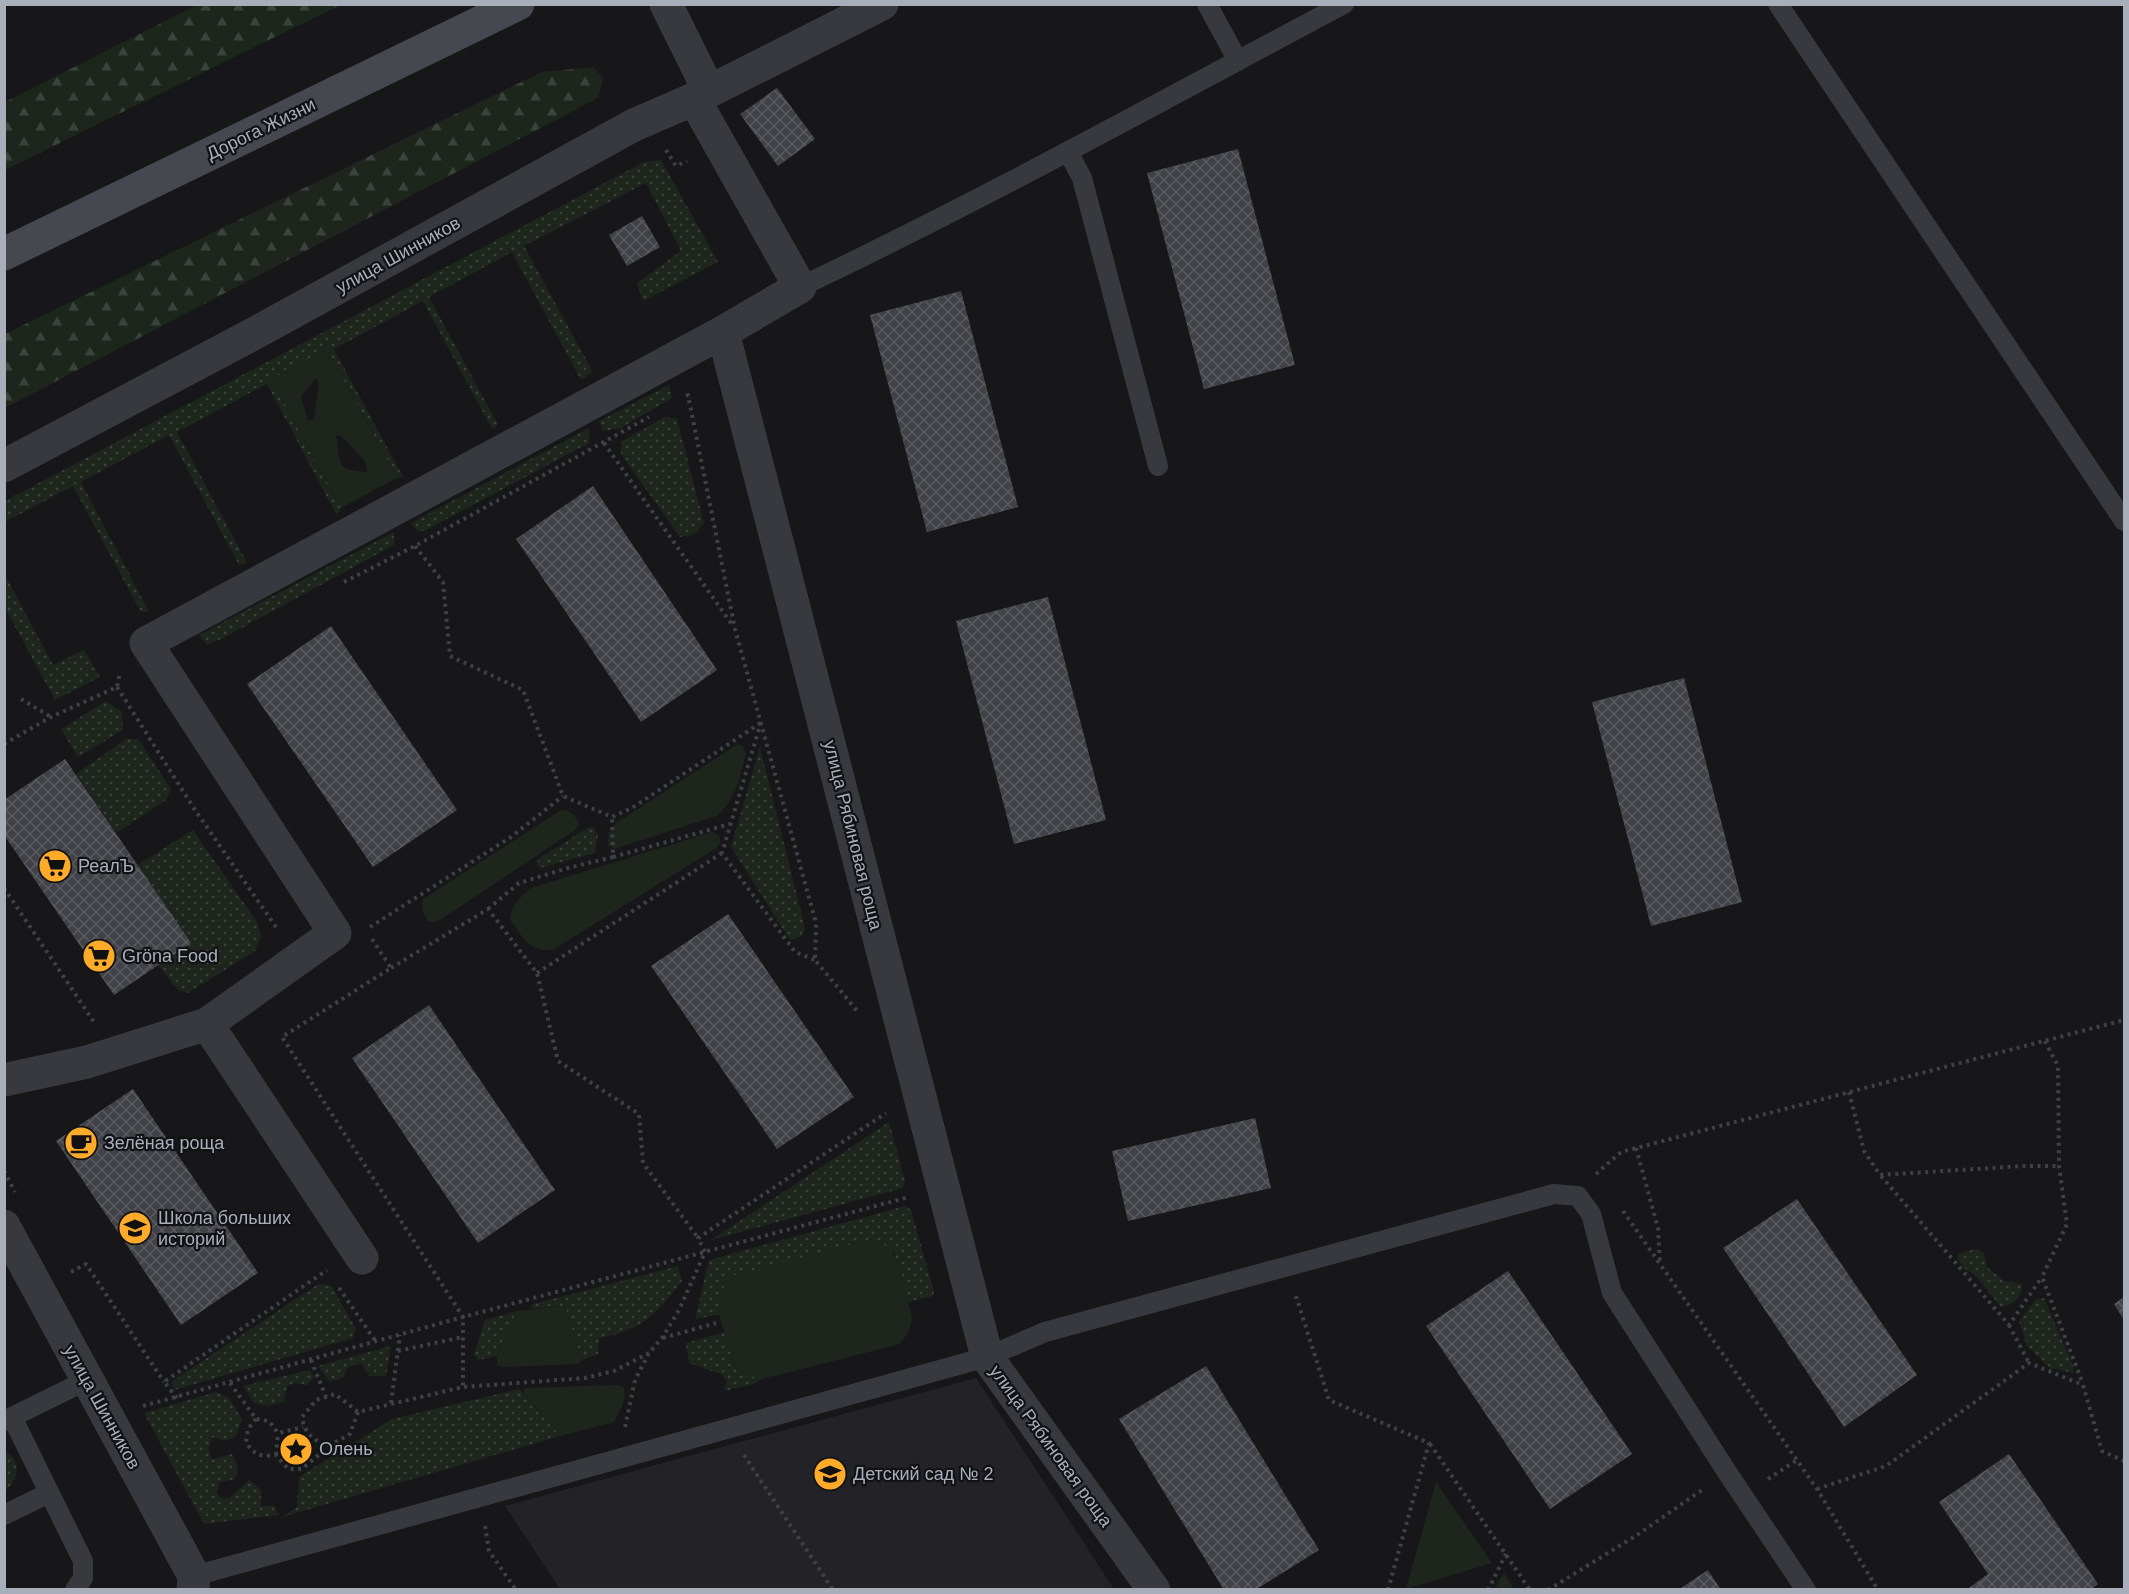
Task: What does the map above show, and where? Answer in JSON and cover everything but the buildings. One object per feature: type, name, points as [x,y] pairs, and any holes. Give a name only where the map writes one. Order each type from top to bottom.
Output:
[{"type":"main road","name":"Дорога Жизни","points":[[4,254],[518,4]]},
{"type":"street","points":[[4,1080],[87,1062],[207,1024],[334,933],[146,643],[723,332],[800,287],[702,95],[666,4]]},
{"type":"street","name":"улица Шинников","points":[[4,466],[247,338],[634,125],[702,95],[882,4]]},
{"type":"street","name":"улица Рябиновая роща","points":[[723,332],[987,1357],[1154,1590]]},
{"type":"street","points":[[207,1024],[357,1251]]},
{"type":"street","name":"улица Шинников","points":[[12,1213],[87,1380],[194,1583]]},
{"type":"lane","points":[[1207,4],[1238,61]]},
{"type":"lane","points":[[800,287],[894,242],[1068,152],[1344,4]]},
{"type":"lane","points":[[1778,4],[2124,521]]},
{"type":"lane","points":[[1068,152],[1082,178],[1158,466]]},
{"type":"lane","points":[[194,1583],[480,1497],[987,1357],[1045,1332],[1554,1194],[1578,1196],[1591,1214],[1612,1293],[1806,1590]]},
{"type":"lane","points":[[75,1590],[83,1578],[83,1562],[49,1493],[8,1419],[87,1380]]},
{"type":"lane","points":[[4,1515],[49,1493]]},
{"type":"path","points":[[679,400],[688,395],[735,629],[816,923],[815,960]]},
{"type":"path","points":[[585,407],[604,443],[735,629]]},
{"type":"path","points":[[343,582],[415,546],[651,416]]},
{"type":"path","points":[[415,546],[443,582],[450,656],[523,690],[563,796],[612,817],[632,808],[762,722]]},
{"type":"path","points":[[120,669],[117,687],[195,810],[281,935]]},
{"type":"path","points":[[4,744],[51,717],[117,687]]},
{"type":"path","points":[[21,699],[51,717]]},
{"type":"path","points":[[537,973],[722,853],[762,722]]},
{"type":"path","points":[[391,968],[366,929],[511,837],[563,796]]},
{"type":"path","points":[[612,817],[613,858]]},
{"type":"path","points":[[463,1387],[463,1317],[282,1037],[488,909],[519,883],[730,824]]},
{"type":"path","points":[[722,853],[795,952],[815,960],[864,1019]]},
{"type":"path","points":[[4,888],[95,1023],[85,1025]]},
{"type":"path","points":[[488,909],[537,973],[558,1061],[639,1114],[643,1163],[705,1251]]},
{"type":"path","points":[[1578,1196],[1597,1173],[1620,1152],[2124,1020]]},
{"type":"path","points":[[2009,1325],[2042,1276],[2067,1224],[2059,1166],[2058,1066],[2045,1041]]},
{"type":"path","points":[[1850,1092],[1864,1151],[1880,1175],[2009,1325],[2029,1363],[2083,1385]]},
{"type":"path","points":[[698,1238],[894,1108]]},
{"type":"path","points":[[1636,1147],[1658,1228],[1660,1264]]},
{"type":"path","points":[[1880,1175],[2059,1166]]},
{"type":"path","points":[[4,1171],[12,1213]]},
{"type":"path","points":[[1597,1173],[1604,1183]]},
{"type":"path","points":[[142,1407],[463,1317],[918,1194]]},
{"type":"path","points":[[1622,1210],[1817,1489],[1878,1590]]},
{"type":"path","points":[[164,1382],[357,1251]]},
{"type":"path","points":[[636,1425],[624,1428],[635,1380],[649,1353],[662,1338],[679,1310],[705,1251]]},
{"type":"path","points":[[321,1260],[376,1342]]},
{"type":"path","points":[[67,1274],[86,1264],[177,1398]]},
{"type":"path","points":[[1286,1267],[1304,1316],[1329,1400],[1429,1443],[1530,1590]]},
{"type":"path","points":[[2042,1276],[2083,1385],[2102,1451],[2124,1461]]},
{"type":"path","points":[[662,1338],[716,1323]]},
{"type":"path","points":[[391,1403],[400,1335]]},
{"type":"path","points":[[398,1351],[463,1337]]},
{"type":"path","points":[[358,1412],[463,1387],[585,1378],[614,1371],[649,1353]]},
{"type":"path","points":[[311,1360],[326,1396]]},
{"type":"path","points":[[1817,1489],[1886,1466],[2029,1363]]},
{"type":"path","points":[[230,1383],[256,1419],[269,1421],[278,1433],[276,1455],[288,1469],[302,1469],[329,1446],[350,1434],[358,1412]]},
{"type":"path","points":[[329,1446],[318,1443],[303,1427],[302,1417],[316,1400],[335,1394],[358,1412]]},
{"type":"path","points":[[256,1419],[248,1429],[246,1442],[253,1453],[262,1456],[276,1455]]},
{"type":"path","points":[[278,1433],[303,1427]]},
{"type":"path","points":[[735,1428],[742,1452],[833,1590]]},
{"type":"path","points":[[1388,1590],[1429,1443]]},
{"type":"path","points":[[1548,1590],[1637,1535],[1727,1472]]},
{"type":"path","points":[[480,1497],[489,1551],[516,1590]]},
{"type":"path","points":[[1488,1590],[1506,1554]]},
{"type":"shaded area","name":"Детский сад № 2","points":[[976,1378],[1114,1589],[560,1589],[505,1506]]},
{"type":"green space","points":[[199,4],[340,5],[5,170],[5,102]]},
{"type":"green space","points":[[594,67],[603,79],[598,98],[5,408],[5,334],[542,72]]},
{"type":"green space","points":[[661,160],[718,262],[643,301],[637,283],[681,251],[646,183],[524,246],[593,372],[581,380],[512,252],[429,297],[498,425],[492,429],[423,301],[334,349],[403,477],[397,478],[327,349],[272,379],[341,508],[337,516],[267,384],[177,432],[247,563],[239,565],[169,435],[81,482],[149,612],[141,612],[73,486],[5,522],[5,501],[644,162]]},
{"type":"green space","points":[[327,349],[397,478],[341,508],[271,379]],"holes":[[[315,379],[319,382],[314,419],[308,420],[301,397]],[[340,435],[365,461],[367,472],[349,469],[341,464],[336,436]]]},
{"type":"green space","points":[[669,385],[672,398],[621,428],[603,431],[599,421]]},
{"type":"green space","points":[[665,417],[677,419],[704,523],[695,534],[680,537],[621,454],[621,442]]},
{"type":"green space","points":[[589,428],[589,443],[426,530],[418,532],[411,523]]},
{"type":"green space","points":[[394,532],[394,545],[223,638],[207,645],[199,635]]},
{"type":"green space","points":[[4,573],[53,665],[84,650],[100,677],[55,700],[5,608]]},
{"type":"green space","points":[[106,701],[122,712],[123,730],[78,757],[61,729]]},
{"type":"green space","points":[[126,739],[138,739],[171,789],[166,800],[116,833],[76,774]]},
{"type":"green space","points":[[738,744],[743,747],[746,754],[739,780],[729,803],[716,816],[614,849],[608,845],[609,832],[616,823]]},
{"type":"green space","points":[[760,747],[805,928],[802,936],[790,940],[731,847]]},
{"type":"green space","points":[[561,810],[570,812],[576,818],[579,824],[575,830],[437,922],[429,922],[423,911],[423,899]]},
{"type":"green space","points":[[589,827],[593,827],[598,834],[595,853],[540,868],[537,863],[538,859]]},
{"type":"green space","points":[[193,830],[257,922],[261,937],[255,951],[188,993],[178,990],[158,965],[137,865]]},
{"type":"green space","points":[[712,832],[719,835],[721,842],[715,849],[554,949],[533,947],[510,920],[516,902],[531,888]]},
{"type":"green space","points":[[889,1122],[905,1181],[903,1188],[711,1240]]},
{"type":"green space","points":[[905,1206],[911,1210],[934,1291],[933,1296],[908,1302],[894,1252],[871,1239],[803,1258],[718,1302],[721,1314],[695,1319],[709,1260]]},
{"type":"green space","points":[[872,1239],[892,1251],[907,1295],[912,1319],[900,1344],[759,1380],[736,1367],[718,1308],[720,1295],[731,1276]]},
{"type":"green space","points":[[1976,1249],[1984,1253],[1987,1267],[2004,1281],[2023,1284],[2019,1297],[2014,1302],[2001,1307],[1975,1275],[1964,1268],[1957,1258],[1958,1254]]},
{"type":"green space","points":[[678,1266],[682,1281],[655,1312],[627,1330],[599,1338],[598,1354],[582,1360],[565,1306],[532,1309],[530,1305]]},
{"type":"green space","points":[[324,1284],[332,1287],[356,1329],[353,1338],[174,1390],[172,1381],[317,1285]]},
{"type":"green space","points":[[2044,1298],[2074,1373],[2050,1368],[2027,1346],[2019,1321],[2036,1299]]},
{"type":"green space","points":[[565,1306],[582,1360],[579,1364],[502,1367],[497,1365],[497,1356],[517,1311]]},
{"type":"green space","points":[[517,1311],[497,1356],[478,1360],[474,1354],[485,1320]]},
{"type":"green space","points":[[725,1332],[736,1367],[759,1380],[755,1384],[724,1391],[727,1381],[721,1374],[689,1363],[686,1343]]},
{"type":"green space","points":[[391,1346],[386,1376],[369,1376],[361,1363],[348,1367],[343,1378],[330,1382],[318,1366]]},
{"type":"green space","points":[[310,1370],[314,1377],[307,1385],[294,1383],[287,1386],[284,1401],[269,1406],[254,1403],[243,1386]]},
{"type":"green space","points":[[617,1385],[623,1387],[625,1396],[614,1422],[560,1436],[523,1390],[526,1388]]},
{"type":"green space","points":[[519,1389],[560,1436],[282,1517],[297,1507],[299,1477],[392,1419]]},
{"type":"green space","points":[[216,1392],[229,1398],[242,1419],[236,1436],[225,1441],[213,1437],[208,1448],[212,1459],[232,1454],[238,1466],[235,1479],[220,1482],[217,1493],[222,1499],[231,1497],[249,1480],[261,1490],[261,1506],[274,1506],[279,1515],[204,1524],[144,1413]]},
{"type":"green space","points":[[5,1451],[14,1460],[17,1470],[16,1476],[5,1491]]},
{"type":"green space","points":[[1436,1482],[1492,1563],[1406,1589]]},
{"type":"green space","points":[[1504,1572],[1514,1589],[1495,1589]]},
{"type":"place","name":"РеалЪ","points":[[55,866]]},
{"type":"place","name":"Gröna Food","points":[[99,956]]},
{"type":"place","name":"Зелёная роща","points":[[81,1143]]},
{"type":"place","name":"Школа больших историй","points":[[135,1228]]},
{"type":"place","name":"Олень","points":[[296,1449]]},
{"type":"place","name":"Детский сад № 2","points":[[830,1474]]}]
